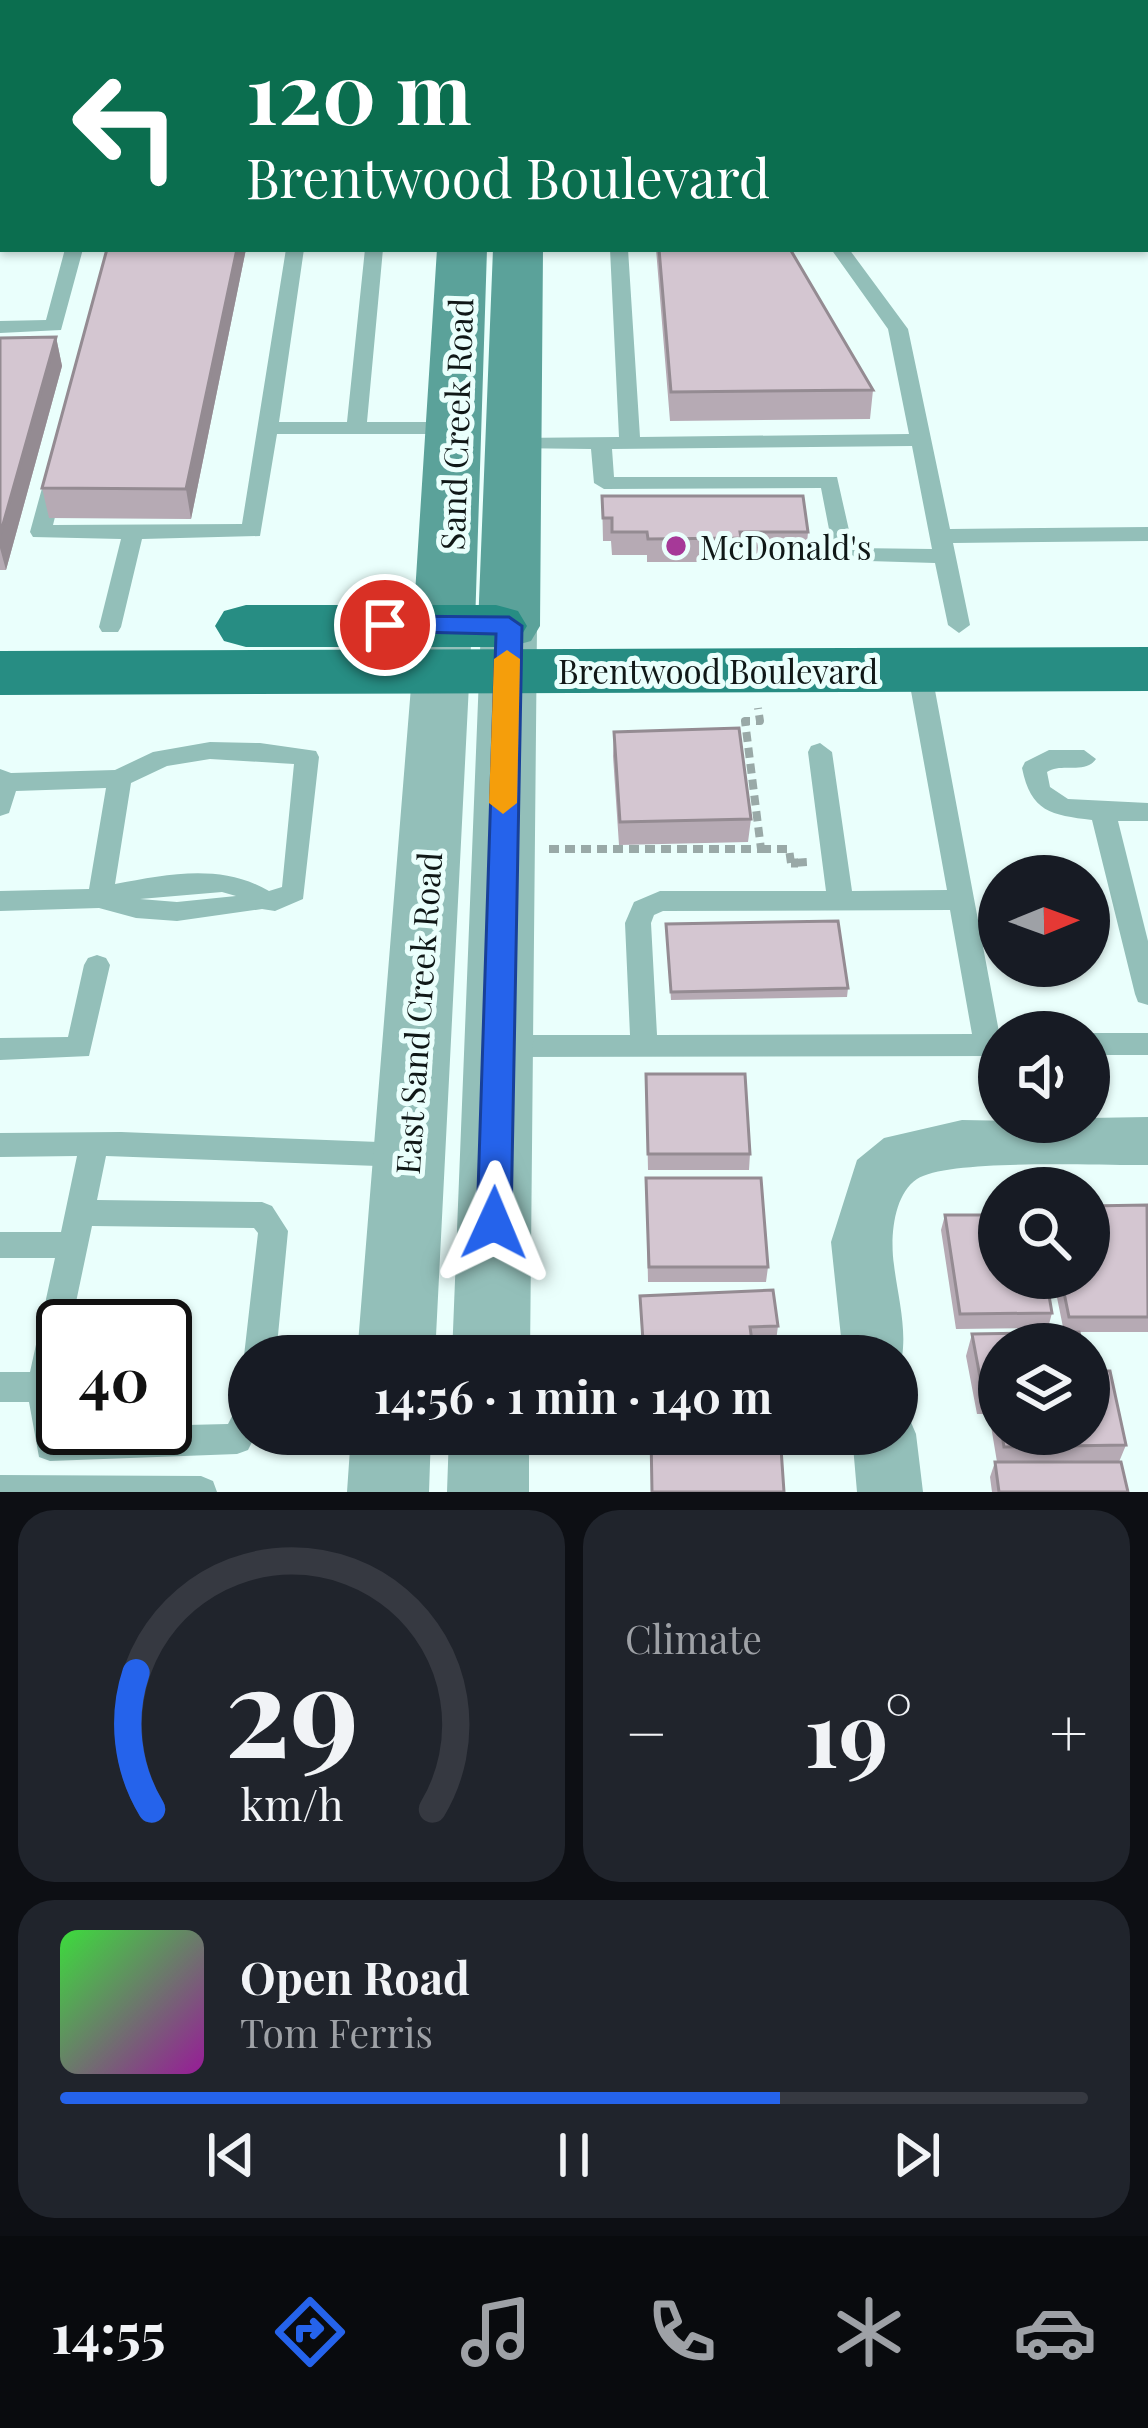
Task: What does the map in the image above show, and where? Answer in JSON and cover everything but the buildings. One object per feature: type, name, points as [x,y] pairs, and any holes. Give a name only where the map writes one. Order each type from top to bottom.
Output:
[{"type":"main road","name":"Sand Creek Road","points":[[442,648],[462,252]]},
{"type":"main road","name":"Sand Creek Road","points":[[508,648],[518,252]]},
{"type":"main road","name":"Brentwood Boulevard","points":[[508,648],[753,670],[1148,625]]},
{"type":"main road","name":"Brentwood Boulevard","points":[[0,627],[110,627],[442,648]]},
{"type":"main road","name":"Brentwood Boulevard","points":[[0,673],[442,648],[939,647],[1148,669]]},
{"type":"street","name":"East Sand Creek Road","points":[[397,1335],[442,648]]},
{"type":"street","points":[[491,1335],[508,648]]},
{"type":"street","points":[[872,1335],[861,1242],[878,1178],[904,1155],[962,1144],[1148,1141]]},
{"type":"street","points":[[388,1492],[390,1455]]},
{"type":"street","points":[[488,1492],[489,1455]]},
{"type":"street","points":[[886,1455],[890,1492]]},
{"type":"lane","points":[[0,327],[54,326],[73,252]]},
{"type":"lane","points":[[58,467],[40,532],[252,532],[295,252]]},
{"type":"lane","points":[[356,429],[374,252]]},
{"type":"lane","points":[[619,252],[629,443]]},
{"type":"lane","points":[[842,252],[898,329],[943,546],[939,647],[962,900],[986,1011]]},
{"type":"lane","points":[[268,428],[456,428]]},
{"type":"lane","points":[[516,444],[921,440]]},
{"type":"lane","points":[[823,442],[843,555],[1049,535],[1148,535]]},
{"type":"lane","points":[[601,443],[604,483],[830,482]]},
{"type":"lane","points":[[110,627],[133,532]]},
{"type":"lane","points":[[0,901],[100,898],[124,909],[229,908],[284,899],[294,892],[307,758],[190,752],[135,768],[120,779],[2,789]]},
{"type":"lane","points":[[820,752],[839,900]]},
{"type":"lane","points":[[1084,759],[1049,759],[1034,768],[1039,792],[1062,808],[1148,812]]},
{"type":"lane","points":[[100,898],[120,779]]},
{"type":"lane","points":[[1103,812],[1148,994]]},
{"type":"lane","points":[[644,1046],[638,923],[643,909],[659,901],[962,900]]},
{"type":"lane","points":[[0,1049],[79,1048],[97,964]]},
{"type":"lane","points":[[1110,1045],[1148,1044]]},
{"type":"lane","points":[[497,1046],[978,1045]]},
{"type":"lane","points":[[62,1299],[94,1144]]},
{"type":"lane","points":[[0,1145],[408,1155]]},
{"type":"lane","points":[[79,1214],[262,1215],[273,1231],[262,1335]]},
{"type":"lane","points":[[0,1245],[73,1245]]},
{"type":"lane","points":[[0,1387],[36,1387]]},
{"type":"lane","points":[[192,1441],[228,1439]]},
{"type":"lane","points":[[0,1491],[201,1492]]},
{"type":"path","points":[[753,670],[760,721],[745,721],[761,849]]},
{"type":"path","points":[[502,850],[789,849],[790,862],[835,862]]},
{"type":"slow traffic","points":[[503,803],[507,659]]},
{"type":"place","name":"McDonald's","points":[[676,546]]},
{"type":"route","points":[[385,625],[509,626],[494,1223]]}]
